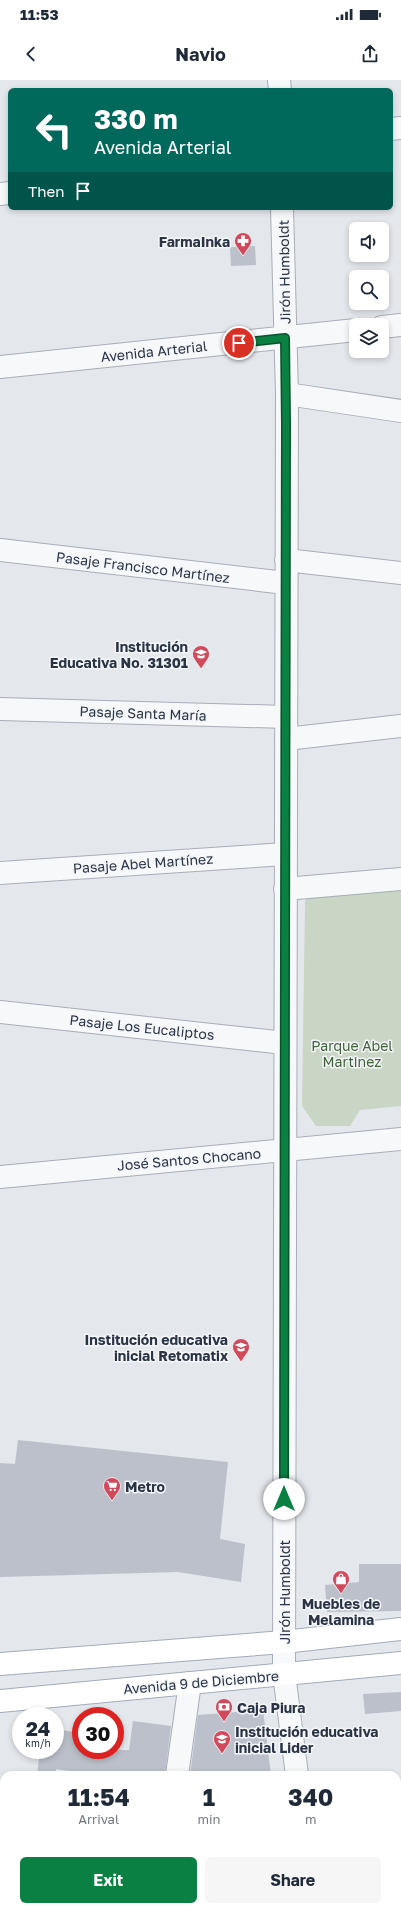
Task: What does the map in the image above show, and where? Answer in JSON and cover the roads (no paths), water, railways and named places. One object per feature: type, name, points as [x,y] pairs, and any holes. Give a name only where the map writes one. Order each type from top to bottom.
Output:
[{"type":"main road","points":[[0,1664],[284,1642],[401,1629]]},
{"type":"main road","name":"Avenida 9 de Diciembre","points":[[0,1701],[401,1663]]},
{"type":"street","name":"Jirón Humboldt","points":[[282,210],[286,394],[284,1674],[296,1771]]},
{"type":"street","points":[[389,326],[401,325]]},
{"type":"street","name":"Avenida Arterial","points":[[0,367],[349,331]]},
{"type":"street","points":[[286,394],[401,411]]},
{"type":"street","name":"Pasaje Francisco Martínez","points":[[0,550],[286,583]]},
{"type":"street","points":[[286,560],[401,573]]},
{"type":"street","name":"Pasaje Santa María","points":[[0,709],[286,717]]},
{"type":"street","points":[[286,739],[401,726]]},
{"type":"street","name":"Pasaje Abel Martínez","points":[[0,873],[285,854]]},
{"type":"street","points":[[285,890],[401,879]]},
{"type":"street","name":"Pasaje Los Eucaliptos","points":[[0,1012],[285,1043]]},
{"type":"street","name":"José Santos Chocano","points":[[0,1177],[401,1139]]},
{"type":"street","points":[[177,1771],[190,1682]]},
{"type":"place","name":"FarmaInka","points":[[243,256]]},
{"type":"place","name":"Institución Educativa No. 31301","points":[[201,669]]},
{"type":"place","name":"Institución educativa inicial Retomatix","points":[[241,1362]]},
{"type":"place","name":"Metro","points":[[112,1501]]},
{"type":"place","name":"Muebles de Melamina","points":[[341,1594]]},
{"type":"place","name":"Caja Piura","points":[[224,1722]]},
{"type":"place","name":"Institución educativa inicial Lider","points":[[222,1754]]},
{"type":"park label","name":"Parque Abel Martinez","points":[[352,1054]]}]
